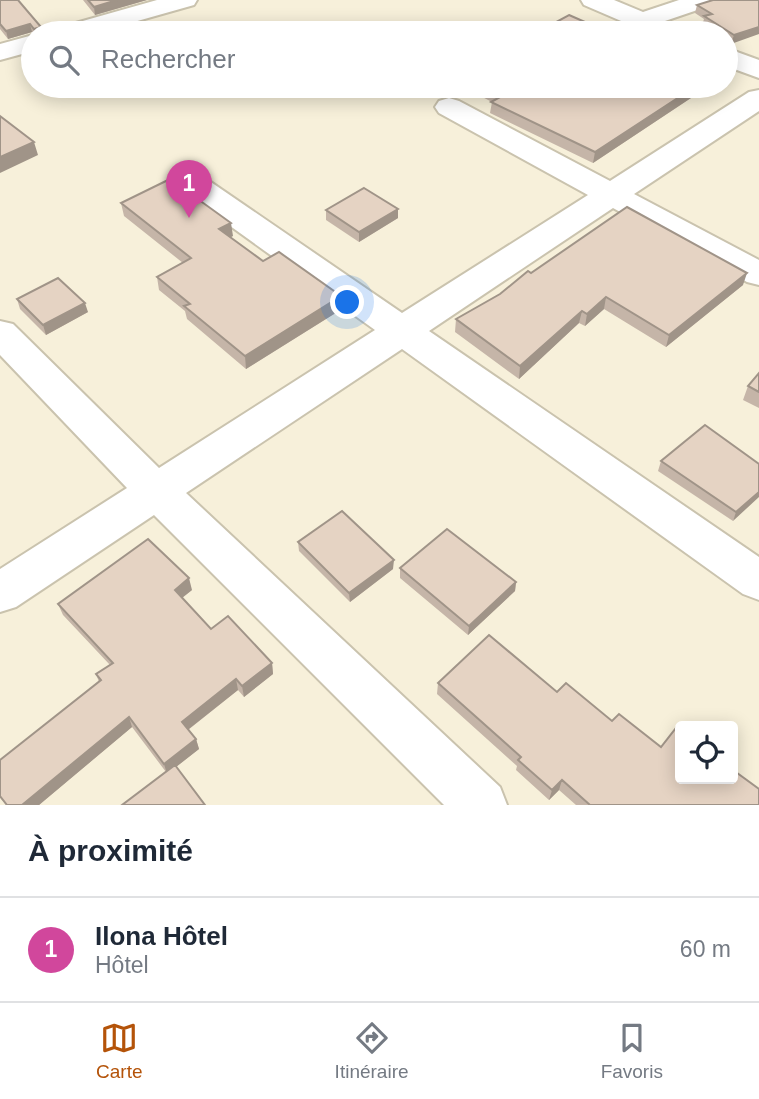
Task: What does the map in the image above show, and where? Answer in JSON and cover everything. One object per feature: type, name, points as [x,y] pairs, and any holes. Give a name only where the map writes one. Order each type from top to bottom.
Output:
[{"type":"street","points":[[110,21],[185,0]]},
{"type":"street","points":[[593,0],[641,21],[703,0]]},
{"type":"street","points":[[0,52],[21,46]]},
{"type":"street","points":[[738,61],[759,70]]},
{"type":"street","points":[[0,593],[759,98]]},
{"type":"street","points":[[449,107],[759,274]]},
{"type":"street","points":[[191,183],[759,581]]},
{"type":"street","points":[[0,333],[156,491],[481,805]]},
{"type":"building","points":[[0,0],[18,0],[36,21],[21,21],[21,27],[6,31],[0,24]]},
{"type":"building","points":[[88,0],[117,0],[94,7]]},
{"type":"building","points":[[713,0],[759,0],[759,27],[738,34],[738,21],[712,21],[704,16],[712,14],[697,5]]},
{"type":"building","points":[[569,15],[583,21],[558,21]]},
{"type":"building","points":[[498,98],[678,98],[595,152],[491,102]]},
{"type":"building","points":[[0,116],[34,142],[0,157]]},
{"type":"building","points":[[170,179],[231,223],[219,229],[263,261],[279,252],[341,296],[245,356],[184,306],[190,304],[157,277],[191,258],[121,203]]},
{"type":"building","points":[[364,188],[398,209],[359,232],[326,210]]},
{"type":"building","points":[[627,207],[747,273],[669,335],[606,297],[587,314],[582,311],[520,366],[456,319],[500,294],[528,271],[531,273]]},
{"type":"building","points":[[58,278],[85,303],[43,325],[17,299]]},
{"type":"building","points":[[759,373],[759,392],[748,386]]},
{"type":"building","points":[[705,425],[759,464],[759,492],[736,512],[661,461]]},
{"type":"building","points":[[342,511],[394,560],[349,593],[298,542]]},
{"type":"building","points":[[447,529],[516,582],[469,626],[400,568]]},
{"type":"building","points":[[148,539],[189,578],[175,590],[211,629],[228,616],[272,663],[242,686],[236,679],[182,722],[196,739],[164,764],[129,717],[22,805],[7,805],[0,796],[0,760],[101,680],[96,674],[113,663],[58,604]]},
{"type":"building","points":[[489,635],[557,692],[566,683],[612,721],[619,714],[661,747],[675,729],[675,784],[738,784],[738,774],[759,789],[759,805],[590,805],[562,780],[552,790],[518,760],[521,757],[438,683]]},
{"type":"building","points":[[175,765],[205,805],[122,805]]},
{"type":"place","name":"Ilona Hôtel","points":[[189,218]]}]
